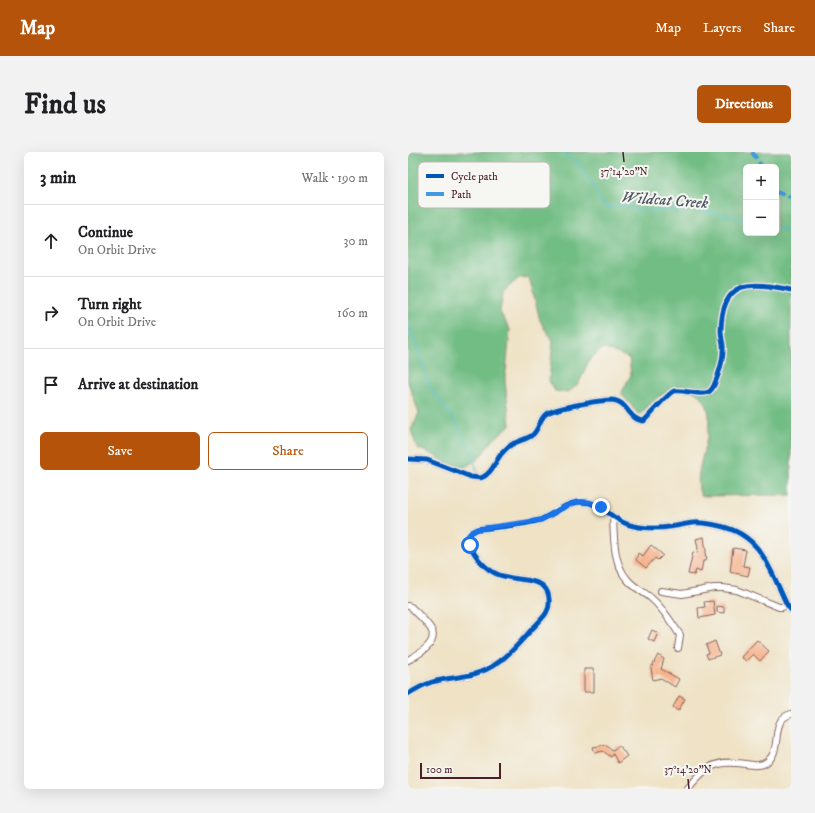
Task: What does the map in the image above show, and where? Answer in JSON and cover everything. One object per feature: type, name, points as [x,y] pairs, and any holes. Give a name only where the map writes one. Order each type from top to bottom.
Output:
[{"type":"street","points":[[408,459],[427,460],[471,476],[481,478],[491,471],[501,454],[509,446],[532,435],[544,416],[551,411],[590,403],[615,401],[621,403],[635,419],[644,420],[672,392],[680,390],[706,393],[710,391],[714,385],[724,357],[721,330],[722,319],[724,308],[732,292],[744,286],[764,286],[791,290]]},
{"type":"street","points":[[408,694],[433,681],[480,673],[495,665],[508,655],[548,610],[549,599],[547,590],[543,586],[532,581],[494,574],[486,568],[470,545],[468,539],[469,535],[478,529],[541,520],[566,506],[577,502],[589,502],[601,507],[613,517],[630,525],[667,528],[693,523],[708,524],[733,529],[745,536],[761,552],[789,608]]},
{"type":"street","points":[[613,517],[614,535],[620,569],[627,580],[653,599],[672,623],[680,635],[678,648]]},
{"type":"street","points":[[661,592],[682,594],[714,588],[723,588],[737,590],[779,607],[789,608]]},
{"type":"street","points":[[408,606],[411,607],[431,630],[432,636],[427,647],[408,660]]},
{"type":"street","points":[[687,789],[704,771],[716,765],[736,763],[757,765],[766,762],[773,754],[779,723],[784,717],[791,714]]},
{"type":"green space","points":[[408,152],[791,152],[791,495],[701,496],[698,478],[708,434],[709,414],[707,405],[698,394],[681,385],[658,397],[639,415],[621,393],[631,375],[629,358],[603,348],[589,360],[579,383],[569,392],[555,391],[549,381],[553,340],[540,320],[529,277],[519,278],[503,292],[500,312],[510,330],[505,381],[510,425],[494,439],[478,459],[465,467],[445,462],[432,454],[417,448],[411,430],[419,413],[408,382]]},
{"type":"building","points":[[704,537],[706,551],[705,556],[707,557],[706,561],[703,561],[701,572],[696,570],[694,575],[688,574],[693,552],[697,553],[698,548],[696,539]]},
{"type":"building","points":[[651,545],[663,555],[658,560],[655,558],[646,568],[636,560],[638,553],[643,556]]},
{"type":"building","points":[[733,548],[746,550],[743,566],[750,567],[748,576],[730,572]]},
{"type":"building","points":[[713,601],[715,615],[699,618],[698,608],[705,607],[704,602]]},
{"type":"building","points":[[717,606],[724,607],[724,613],[717,612]]},
{"type":"building","points":[[652,630],[658,633],[654,642],[648,639]]},
{"type":"building","points":[[757,640],[769,651],[760,661],[753,654],[746,661],[741,657]]},
{"type":"building","points":[[715,641],[720,655],[708,659],[706,654],[709,653],[706,645]]},
{"type":"building","points":[[658,655],[664,659],[661,669],[679,679],[675,687],[661,678],[653,680],[651,668]]},
{"type":"building","points":[[584,669],[594,669],[594,692],[584,692]]},
{"type":"building","points":[[679,696],[685,699],[678,711],[673,707]]},
{"type":"building","points":[[605,745],[613,750],[619,745],[627,756],[618,763],[613,754],[611,757],[603,751],[595,753],[593,747]]},
{"type":"waterway","name":"Wildcat Creek","points":[[562,152],[579,163],[584,174],[594,187],[602,204],[610,208],[622,205],[640,211],[652,212],[695,210],[743,219]]},
{"type":"waterway","name":"Wildcat Creek","points":[[779,229],[791,231]]},
{"type":"waterway","points":[[408,321],[430,387],[451,415],[472,453],[477,471]]},
{"type":"marked path","points":[[752,152],[760,164]]},
{"type":"marked path","points":[[779,193],[791,197]]},
{"type":"cycle path","points":[[408,459],[427,460],[471,477],[481,478],[488,474],[506,449],[534,434],[544,416],[558,409],[598,401],[612,400],[622,404],[634,417],[644,421],[663,400],[674,391],[698,393],[707,393],[710,391],[714,385],[723,358],[721,336],[723,313],[727,301],[733,292],[752,285],[791,290]]},
{"type":"cycle path","points":[[408,694],[432,682],[474,674],[496,664],[510,653],[547,611],[549,597],[546,589],[532,581],[500,575],[490,570],[473,552],[469,540],[470,534],[478,529],[518,525],[540,520],[574,503],[587,502],[594,504],[617,519],[639,527],[660,528],[700,523],[720,526],[734,531],[746,537],[763,556],[787,605],[791,610]]},
{"type":"route","points":[[470,545],[468,539],[469,535],[478,529],[541,520],[566,506],[577,502],[589,502],[601,507]]}]
